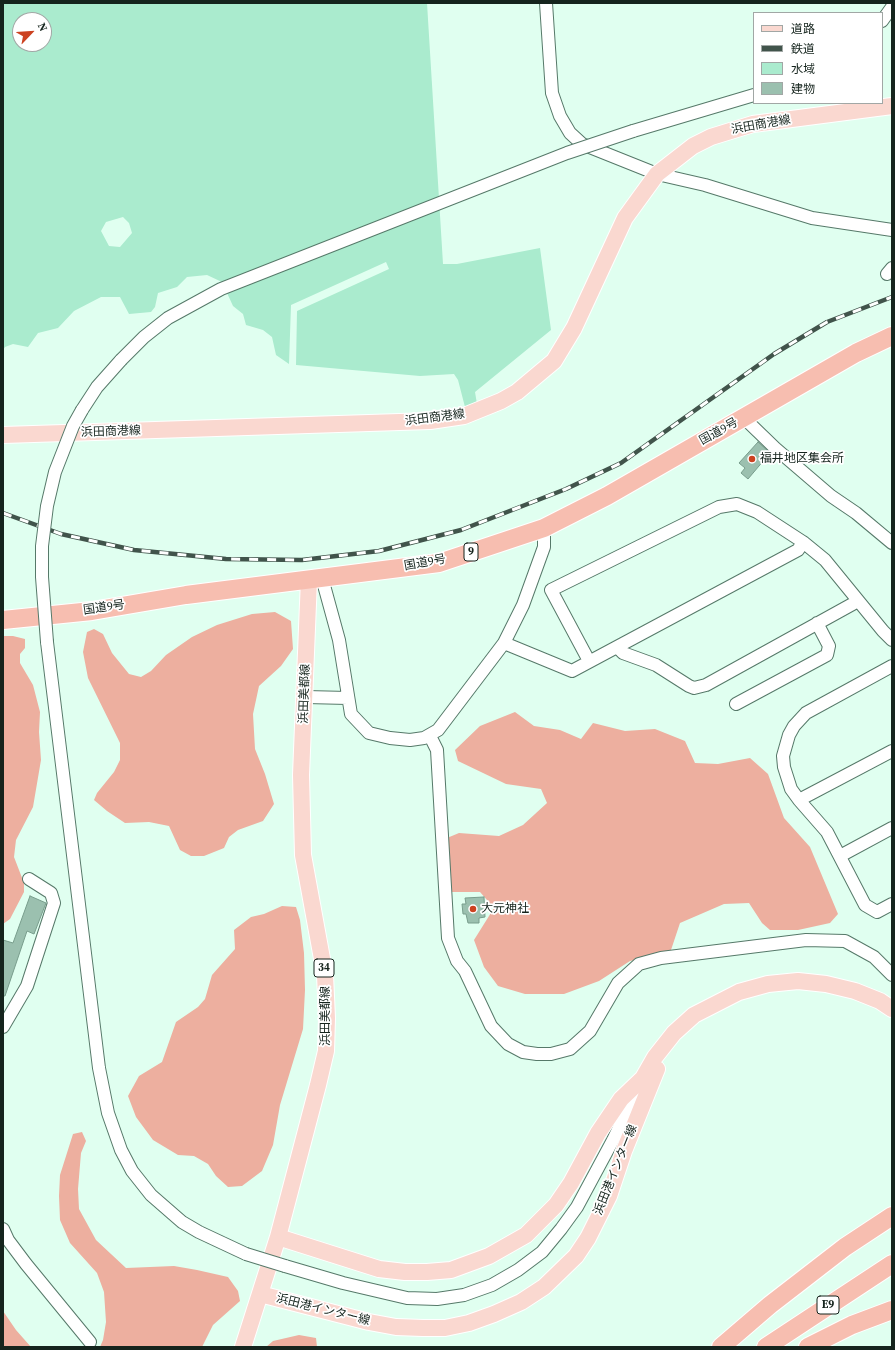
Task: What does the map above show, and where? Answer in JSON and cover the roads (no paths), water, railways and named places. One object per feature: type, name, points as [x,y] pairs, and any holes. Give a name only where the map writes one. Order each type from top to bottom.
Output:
[{"type":"highway","name":"国道9号","points":[[3,620],[92,610],[439,562],[544,528],[608,496],[856,353],[892,336]]},
{"type":"highway","points":[[722,1347],[770,1304],[833,1256],[892,1216]]},
{"type":"highway","name":"E9","points":[[766,1347],[892,1264]]},
{"type":"highway","points":[[808,1347],[852,1325],[892,1310]]},
{"type":"main road","name":"浜田商港線","points":[[3,435],[430,420],[464,416],[501,401],[517,392],[554,361],[564,347],[574,328],[625,218],[657,174],[693,146],[728,130],[752,124],[892,106]]},
{"type":"main road","name":"浜田美都線","points":[[243,1347],[278,1237],[326,1051],[327,1018],[325,975],[313,918],[303,855],[301,775],[316,578]]},
{"type":"main road","name":"浜田港インター線","points":[[278,1237],[355,1263],[379,1269],[405,1272],[451,1270],[489,1256],[526,1234],[556,1205],[571,1183],[598,1133],[621,1100],[643,1078],[655,1057],[674,1033],[694,1014],[739,992],[768,984],[798,981],[826,984],[855,992],[880,1001],[892,1008]]},
{"type":"main road","name":"浜田港インター線","points":[[260,1294],[375,1323],[396,1327],[423,1328],[445,1328],[469,1323],[494,1314],[527,1298],[544,1287],[576,1256],[588,1238],[609,1196],[650,1085],[674,1033]]},
{"type":"street","points":[[546,3],[552,93],[560,116],[570,133],[582,144],[657,174],[705,185],[812,218],[892,230]]},
{"type":"street","points":[[883,20],[892,7]]},
{"type":"street","points":[[643,1078],[613,1140],[577,1207],[561,1229],[542,1252],[518,1270],[492,1285],[464,1295],[437,1299],[407,1298],[343,1283],[246,1254],[199,1232],[182,1222],[156,1200],[132,1171],[121,1150],[108,1113],[98,1060],[47,642],[42,577],[42,546],[47,506],[55,472],[73,426],[97,387],[144,337],[168,318],[221,289],[567,154],[633,131],[753,95]]},
{"type":"street","points":[[744,418],[774,448],[831,496],[856,513],[892,543]]},
{"type":"street","points":[[589,661],[551,590],[719,507],[737,504],[757,512],[803,542],[824,560],[892,640]]},
{"type":"street","points":[[316,578],[339,640],[351,714],[369,733],[390,738],[410,740],[430,736],[438,730],[504,643],[523,605],[544,547],[544,528]]},
{"type":"street","points":[[504,643],[572,671],[798,550],[803,542]]},
{"type":"street","points":[[617,647],[623,653],[656,665],[694,688],[706,685],[858,601]]},
{"type":"street","points":[[736,704],[827,654],[829,646],[817,623]]},
{"type":"street","points":[[892,666],[806,713],[794,726],[785,746],[784,767],[791,789],[826,832],[865,905],[877,912],[892,904]]},
{"type":"street","points":[[306,698],[348,698]]},
{"type":"street","points":[[430,736],[437,750],[448,938],[457,960],[465,971],[492,1026],[508,1044],[523,1052],[551,1054],[570,1049],[590,1031],[618,983],[639,964],[661,958],[806,940],[845,941],[874,957],[892,975]]},
{"type":"street","points":[[799,800],[892,751]]},
{"type":"street","points":[[840,856],[892,828]]},
{"type":"street","points":[[3,1027],[27,986],[54,903],[54,897],[51,893],[29,879]]},
{"type":"street","points":[[5,1237],[90,1342]]},
{"type":"water","points":[[3,3],[427,3],[443,264],[457,264],[540,248],[551,330],[475,392],[477,404],[465,407],[458,380],[454,374],[420,376],[296,365],[297,311],[389,269],[386,262],[291,305],[289,364],[276,355],[272,337],[263,330],[246,325],[243,314],[233,306],[222,282],[207,275],[187,277],[177,287],[158,293],[155,307],[151,312],[129,314],[120,297],[101,297],[74,311],[58,328],[38,333],[28,347],[13,344],[5,347],[3,350]],"holes":[[[123,217],[129,223],[132,233],[120,247],[109,246],[101,231],[106,222]]]},
{"type":"railway","points":[[3,513],[61,534],[134,550],[226,559],[302,560],[379,551],[461,530],[566,489],[621,463],[774,354],[827,322],[892,297]]},
{"type":"place","name":"福井地区集会所","points":[[752,459]]},
{"type":"place","name":"大元神社","points":[[473,909]]}]
